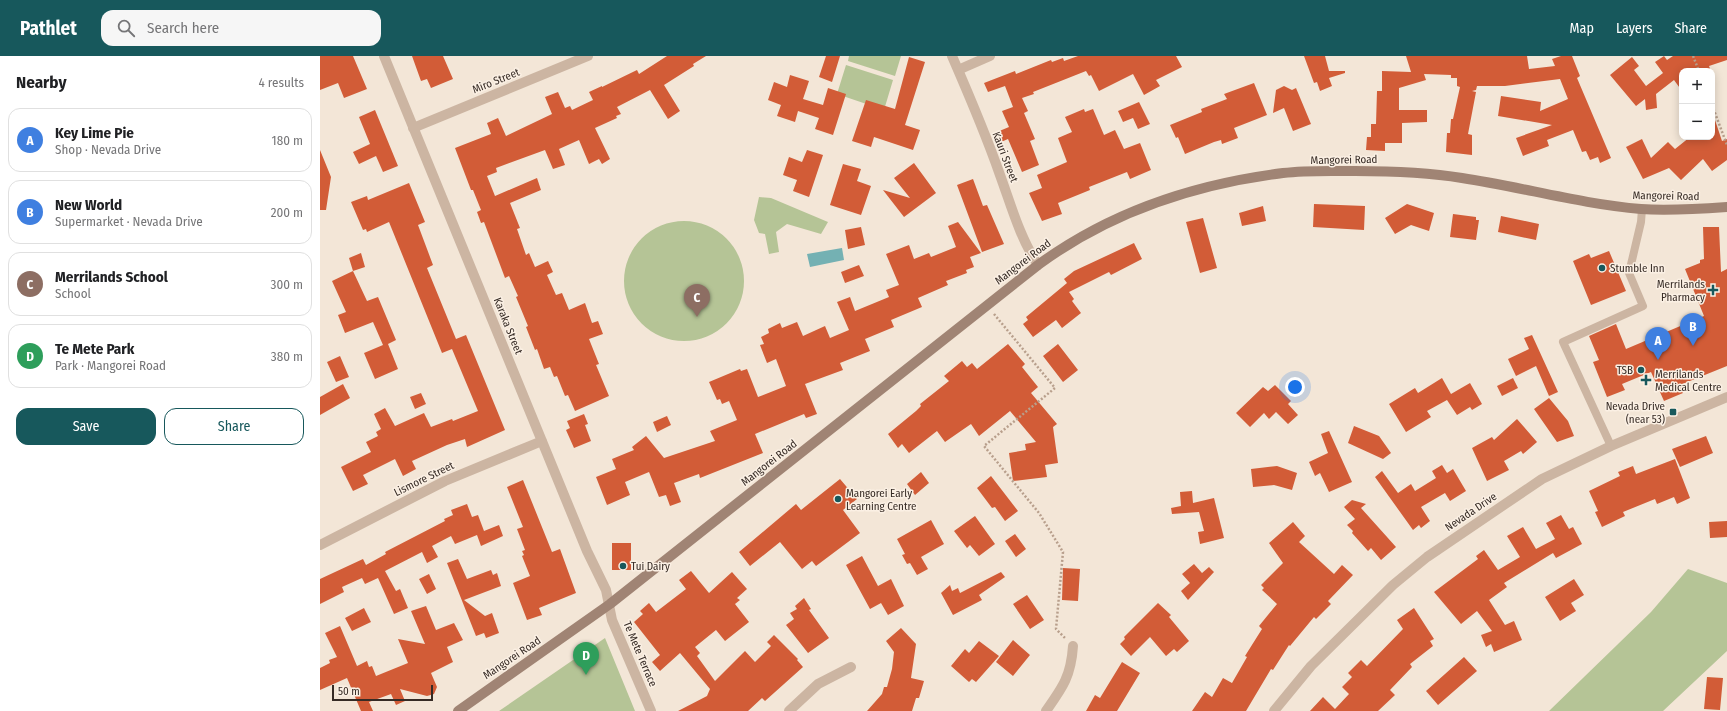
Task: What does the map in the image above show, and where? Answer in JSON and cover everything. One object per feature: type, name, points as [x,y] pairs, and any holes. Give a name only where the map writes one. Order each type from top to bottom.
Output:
[{"type":"main road","name":"Mangorei Road","points":[[458,711],[610,604],[1038,265],[1082,235],[1131,212],[1205,187],[1285,173],[1385,171],[1436,174],[1578,200],[1642,209],[1727,207]]},
{"type":"street","name":"Karaka Street","points":[[384,56],[587,551],[606,590],[610,604]]},
{"type":"street","name":"Miro Street","points":[[414,128],[588,56]]},
{"type":"street","name":"Kauri Street","points":[[952,56],[1000,174],[1011,208],[1031,254],[1038,265]]},
{"type":"street","points":[[958,70],[990,56]]},
{"type":"street","name":"Nevada Drive","points":[[1274,711],[1311,666],[1393,585],[1427,556],[1542,479],[1611,446],[1727,397]]},
{"type":"street","name":"Lismore Street","points":[[320,545],[445,481],[542,441]]},
{"type":"street","name":"Te Mete Terrace","points":[[610,604],[612,620],[651,711]]},
{"type":"street","points":[[1046,711],[1066,682],[1072,666],[1073,646]]},
{"type":"street","points":[[789,711],[818,684],[851,667]]},
{"type":"lane","points":[[1611,446],[1563,342],[1643,306],[1629,273],[1641,222],[1642,209]]},
{"type":"path","points":[[1693,56],[1698,68]]},
{"type":"path","points":[[1715,114],[1727,145]]},
{"type":"path","points":[[987,305],[1055,388],[984,446],[1039,513],[1063,552],[1056,629],[1073,646]]},
{"type":"green space","points":[[849,56],[901,56],[895,76],[848,61]]},
{"type":"green space","points":[[846,65],[893,80],[884,110],[837,94]]},
{"type":"green space","points":[[759,197],[771,198],[828,222],[821,234],[787,224],[776,232],[779,252],[769,254],[765,234],[759,233],[754,220]]},
{"type":"green space","points":[[684,221],[696,222],[707,226],[717,231],[726,239],[734,248],[739,258],[743,269],[743,293],[739,304],[734,314],[726,323],[717,331],[707,336],[696,340],[684,341],[672,340],[661,336],[651,331],[642,323],[634,314],[629,304],[625,293],[624,281],[625,269],[629,258],[634,248],[642,239],[651,231],[661,226],[672,222]]},
{"type":"green space","points":[[1688,569],[1727,583],[1727,651],[1663,711],[1549,711],[1651,612]]},
{"type":"green space","points":[[605,638],[635,711],[499,711]]},
{"type":"water","points":[[842,248],[844,260],[810,267],[807,254]]},
{"type":"building","points":[[320,56],[353,56],[367,89],[344,98],[338,83],[320,90]]},
{"type":"building","points":[[412,56],[443,56],[453,79],[431,88],[427,79],[421,81]]},
{"type":"building","points":[[667,56],[706,56],[693,64],[694,66],[664,85],[680,111],[668,119],[650,90],[617,107],[621,114],[616,116],[617,118],[595,128],[610,159],[602,164],[599,159],[589,164],[579,140],[559,149],[565,165],[553,169],[545,150],[496,168],[497,172],[487,176],[495,196],[537,178],[541,190],[510,203],[520,228],[517,229],[526,255],[529,253],[535,267],[548,261],[553,272],[547,275],[556,295],[562,293],[569,310],[585,303],[592,323],[598,321],[603,334],[589,339],[599,364],[596,365],[609,396],[575,411],[568,395],[565,396],[557,376],[554,377],[550,367],[544,369],[537,349],[535,350],[526,327],[528,326],[516,297],[518,296],[509,276],[505,278],[484,222],[481,223],[477,212],[481,210],[473,190],[471,190],[455,148],[491,134],[487,123],[498,118],[506,136],[552,114],[545,97],[558,92],[565,108],[570,106],[572,110],[593,100],[589,92],[637,70],[639,74]]},
{"type":"building","points":[[826,56],[840,56],[832,82],[819,77]]},
{"type":"building","points":[[1078,56],[1176,56],[1182,67],[1156,80],[1160,86],[1144,95],[1133,74],[1099,91],[1091,75],[1089,76],[1086,71],[1033,92],[1034,94],[1022,98],[1028,111],[1024,113],[1035,139],[1030,141],[1039,165],[1022,172],[1008,139],[1001,142],[997,132],[1009,127],[1002,111],[1013,107],[1005,86],[988,92],[984,83],[1015,71],[1016,74],[1051,60],[1052,62],[1063,58],[1064,61]]},
{"type":"building","points":[[1304,56],[1325,56],[1329,71],[1345,71],[1345,73],[1329,78],[1332,86],[1320,91],[1317,82],[1314,83]]},
{"type":"building","points":[[1406,56],[1527,56],[1529,69],[1555,66],[1552,59],[1561,56],[1572,56],[1580,76],[1577,78],[1611,158],[1600,163],[1598,157],[1590,160],[1586,151],[1582,152],[1573,130],[1547,140],[1549,146],[1523,156],[1516,138],[1552,125],[1498,116],[1501,96],[1541,102],[1540,111],[1568,99],[1560,79],[1505,86],[1477,86],[1476,90],[1472,91],[1476,92],[1468,134],[1472,135],[1472,155],[1446,152],[1447,133],[1450,133],[1451,119],[1453,119],[1460,87],[1457,86],[1457,78],[1451,78],[1451,75],[1424,74],[1426,80],[1399,88],[1399,110],[1427,110],[1427,122],[1402,123],[1402,143],[1385,143],[1385,151],[1366,150],[1367,137],[1371,137],[1371,124],[1376,124],[1377,91],[1382,91],[1382,71],[1411,72]]},
{"type":"building","points":[[1664,56],[1667,60],[1673,56],[1727,56],[1727,60],[1709,66],[1710,68],[1679,68],[1679,87],[1674,80],[1656,94],[1657,108],[1646,110],[1645,99],[1636,106],[1610,75],[1632,57],[1639,66],[1634,70],[1646,86],[1663,73],[1655,62]]},
{"type":"building","points":[[909,57],[925,62],[905,125],[920,130],[913,150],[874,137],[871,147],[852,141],[866,100],[895,109]]},
{"type":"building","points":[[790,75],[809,81],[803,99],[823,105],[828,88],[846,94],[833,135],[815,129],[819,118],[798,111],[795,122],[777,116],[781,105],[768,100],[774,82],[787,87]]},
{"type":"building","points":[[1254,83],[1267,115],[1234,128],[1238,138],[1222,144],[1221,140],[1214,142],[1185,154],[1178,137],[1176,138],[1170,125],[1202,112],[1201,109],[1227,99],[1224,94]]},
{"type":"building","points":[[1284,86],[1292,90],[1296,88],[1311,124],[1293,131],[1284,108],[1273,113],[1276,90]]},
{"type":"building","points":[[1139,102],[1150,124],[1138,129],[1133,118],[1123,122],[1118,111]]},
{"type":"building","points":[[1084,109],[1085,112],[1093,109],[1104,135],[1115,130],[1124,149],[1140,143],[1151,170],[1130,179],[1127,172],[1089,187],[1090,190],[1058,203],[1062,214],[1042,221],[1029,193],[1042,188],[1037,175],[1067,162],[1058,138],[1072,132],[1065,117]]},
{"type":"building","points":[[375,110],[398,166],[383,172],[376,156],[359,164],[353,152],[370,144],[359,117]]},
{"type":"building","points":[[1715,120],[1722,141],[1727,139],[1727,160],[1712,171],[1703,159],[1681,180],[1669,168],[1643,179],[1626,147],[1642,139],[1651,158],[1668,142],[1675,149],[1686,140],[1715,140]]},
{"type":"building","points":[[320,150],[331,177],[326,210],[320,210]]},
{"type":"building","points":[[807,150],[823,155],[809,197],[793,191],[797,180],[783,175],[789,157],[802,162]]},
{"type":"building","points":[[914,163],[936,193],[904,217],[883,190],[910,198],[894,178]]},
{"type":"building","points":[[843,164],[861,169],[857,181],[871,186],[861,215],[830,205]]},
{"type":"building","points":[[973,179],[983,206],[987,205],[1004,244],[982,252],[957,185]]},
{"type":"building","points":[[409,183],[425,222],[418,225],[433,265],[427,268],[456,339],[466,335],[505,430],[467,447],[465,439],[447,445],[412,461],[416,469],[403,476],[395,459],[363,475],[368,484],[353,491],[341,467],[371,452],[366,442],[378,436],[376,432],[381,429],[374,414],[385,408],[395,426],[424,413],[431,427],[452,419],[453,421],[478,411],[452,349],[442,353],[389,222],[367,232],[366,229],[363,230],[351,202],[367,196],[368,200]]},
{"type":"building","points":[[1314,204],[1365,206],[1364,230],[1313,227]]},
{"type":"building","points":[[1407,204],[1434,213],[1429,231],[1411,225],[1395,234],[1385,218]]},
{"type":"building","points":[[1263,206],[1266,221],[1242,226],[1239,213]]},
{"type":"building","points":[[1453,214],[1476,217],[1476,220],[1479,220],[1476,240],[1450,237]]},
{"type":"building","points":[[1501,216],[1539,224],[1536,240],[1498,232]]},
{"type":"building","points":[[1203,218],[1217,268],[1200,273],[1186,222]]},
{"type":"building","points":[[958,222],[981,253],[970,257],[974,267],[966,270],[967,273],[946,281],[948,285],[918,298],[922,307],[891,320],[894,327],[865,339],[870,351],[840,363],[843,370],[805,384],[817,414],[806,418],[804,414],[755,434],[763,453],[700,478],[699,474],[674,483],[681,502],[670,506],[666,495],[659,497],[649,472],[625,482],[630,495],[607,505],[596,477],[616,469],[612,459],[634,450],[632,447],[646,436],[664,458],[715,441],[710,431],[737,420],[729,401],[722,404],[720,399],[717,400],[709,382],[740,369],[741,371],[747,369],[758,397],[786,386],[776,359],[767,363],[760,345],[764,344],[761,337],[769,333],[768,329],[780,323],[782,328],[797,322],[803,336],[825,326],[830,338],[849,330],[837,302],[850,297],[855,311],[889,297],[886,290],[899,285],[886,254],[909,245],[914,259],[929,253],[931,257],[956,247],[948,226]]},
{"type":"building","points":[[861,227],[865,245],[848,249],[845,230]]},
{"type":"building","points":[[1703,227],[1719,227],[1721,272],[1727,269],[1727,366],[1680,385],[1683,393],[1664,401],[1651,372],[1622,384],[1625,390],[1607,397],[1593,362],[1599,360],[1589,336],[1616,324],[1626,349],[1704,316],[1685,269],[1700,263],[1700,260],[1704,259]]},
{"type":"building","points":[[1134,243],[1142,259],[1111,275],[1109,272],[1069,292],[1074,299],[1072,301],[1081,313],[1062,328],[1056,320],[1033,337],[1023,324],[1028,320],[1026,317],[1067,283],[1064,279],[1074,271]]},
{"type":"building","points":[[1609,251],[1626,291],[1591,305],[1573,261],[1589,254],[1591,258]]},
{"type":"building","points":[[361,253],[365,267],[353,271],[349,258]]},
{"type":"building","points":[[859,265],[864,276],[845,283],[841,272]]},
{"type":"building","points":[[353,271],[367,301],[378,297],[396,340],[388,344],[398,369],[375,379],[364,353],[383,345],[373,322],[345,333],[338,315],[346,312],[332,281]]},
{"type":"building","points":[[1532,335],[1558,392],[1549,396],[1536,366],[1516,376],[1508,359],[1529,349],[1524,338]]},
{"type":"building","points":[[1008,344],[1025,364],[1022,367],[1038,387],[1031,393],[1057,424],[1053,427],[1058,463],[1045,465],[1047,477],[1013,481],[1009,453],[1026,450],[1025,444],[1036,442],[1010,411],[979,436],[971,424],[945,442],[937,431],[909,453],[902,444],[898,448],[888,434],[916,411],[921,406],[920,404],[949,381],[944,376],[962,361],[967,367],[972,363],[977,369]]},
{"type":"building","points":[[1058,344],[1078,370],[1063,382],[1043,356]]},
{"type":"building","points":[[340,356],[349,377],[336,382],[327,362]]},
{"type":"building","points":[[1442,378],[1451,394],[1470,383],[1482,404],[1472,410],[1470,407],[1457,415],[1447,400],[1427,411],[1431,417],[1406,432],[1389,404],[1415,388],[1418,393]]},
{"type":"building","points":[[1513,378],[1518,388],[1502,396],[1497,386]]},
{"type":"building","points":[[343,384],[350,398],[320,415],[320,397]]},
{"type":"building","points":[[1275,385],[1291,401],[1288,404],[1298,415],[1288,424],[1276,412],[1269,419],[1264,413],[1250,427],[1236,413],[1263,387],[1268,391]]},
{"type":"building","points":[[421,393],[426,404],[415,409],[410,397]]},
{"type":"building","points":[[1549,398],[1568,421],[1574,436],[1557,442],[1534,409]]},
{"type":"building","points":[[584,414],[588,424],[585,425],[591,441],[574,448],[566,430],[570,428],[567,421]]},
{"type":"building","points":[[667,416],[671,425],[657,432],[653,422]]},
{"type":"building","points":[[1517,419],[1537,442],[1523,454],[1521,451],[1504,461],[1509,470],[1487,481],[1472,448],[1492,437],[1494,440]]},
{"type":"building","points":[[1354,426],[1379,436],[1391,453],[1383,459],[1348,443]]},
{"type":"building","points":[[1329,431],[1352,482],[1329,492],[1320,473],[1315,476],[1309,462],[1328,453],[1321,434]]},
{"type":"building","points":[[1706,436],[1713,453],[1680,467],[1672,449]]},
{"type":"building","points":[[1675,459],[1690,498],[1677,504],[1674,497],[1657,504],[1655,499],[1623,512],[1625,516],[1602,527],[1595,512],[1598,511],[1589,491],[1620,476],[1618,472],[1633,466],[1636,474]]},
{"type":"building","points":[[1442,465],[1447,473],[1453,469],[1466,491],[1450,501],[1445,493],[1421,507],[1430,521],[1421,528],[1419,525],[1413,530],[1375,477],[1382,471],[1398,493],[1411,484],[1415,491],[1436,478],[1432,471]]},
{"type":"building","points":[[1277,466],[1297,473],[1292,490],[1274,485],[1253,487],[1251,469]]},
{"type":"building","points":[[921,472],[929,483],[915,495],[907,484]]},
{"type":"building","points":[[991,476],[1018,511],[1005,521],[995,507],[992,508],[977,488]]},
{"type":"building","points":[[840,479],[857,499],[843,510],[860,533],[816,566],[812,561],[802,569],[780,542],[750,566],[739,552],[796,504],[801,510]]},
{"type":"building","points":[[523,480],[552,552],[560,549],[576,593],[539,608],[542,615],[527,620],[513,583],[530,576],[522,556],[524,555],[522,551],[525,550],[517,529],[523,527],[507,487]]},
{"type":"building","points":[[1192,491],[1193,503],[1214,498],[1224,538],[1200,544],[1198,532],[1204,531],[1199,512],[1172,514],[1171,508],[1181,506],[1180,492]]},
{"type":"building","points":[[1352,500],[1366,504],[1361,508],[1396,547],[1381,560],[1371,548],[1368,551],[1347,525],[1355,519],[1344,507]]},
{"type":"building","points":[[467,504],[472,517],[478,515],[484,531],[499,525],[503,536],[481,546],[477,535],[455,544],[451,536],[432,546],[438,557],[427,563],[422,552],[385,571],[396,591],[400,589],[408,608],[394,614],[378,578],[365,584],[362,578],[342,587],[344,592],[320,604],[320,579],[363,559],[366,565],[386,554],[385,552],[445,521],[444,519],[453,515],[451,510]]},
{"type":"building","points":[[1561,515],[1569,529],[1573,527],[1582,544],[1556,558],[1553,553],[1504,583],[1507,587],[1489,600],[1505,625],[1514,621],[1522,640],[1494,652],[1491,644],[1486,647],[1481,635],[1492,631],[1477,611],[1461,624],[1434,592],[1478,559],[1476,556],[1484,550],[1498,570],[1520,557],[1507,536],[1523,527],[1536,549],[1555,539],[1546,523]]},
{"type":"building","points":[[975,516],[995,544],[979,556],[970,545],[967,548],[954,531]]},
{"type":"building","points":[[931,520],[944,544],[921,557],[928,569],[917,575],[910,563],[907,564],[902,555],[905,554],[897,539]]},
{"type":"building","points":[[1727,521],[1727,537],[1710,538],[1709,522]]},
{"type":"building","points":[[1293,522],[1305,536],[1299,542],[1334,574],[1342,565],[1353,575],[1328,601],[1331,604],[1316,619],[1314,617],[1290,646],[1289,645],[1273,670],[1271,669],[1246,711],[1192,711],[1205,692],[1212,697],[1223,678],[1232,683],[1247,657],[1245,656],[1262,629],[1259,626],[1277,604],[1262,590],[1264,588],[1261,585],[1283,563],[1269,543]]},
{"type":"building","points":[[1015,534],[1026,549],[1016,557],[1005,541]]},
{"type":"building","points":[[612,543],[631,543],[631,570],[612,570]]},
{"type":"building","points":[[862,556],[878,586],[891,579],[904,606],[888,615],[881,603],[870,609],[846,565]]},
{"type":"building","points":[[458,559],[467,579],[491,570],[493,575],[497,573],[501,586],[464,600],[485,616],[492,613],[499,633],[486,638],[484,633],[476,636],[447,563]]},
{"type":"building","points":[[1194,564],[1202,573],[1209,567],[1214,572],[1188,600],[1181,591],[1190,583],[1182,574]]},
{"type":"building","points":[[1063,568],[1080,569],[1078,601],[1062,600]]},
{"type":"building","points":[[691,571],[709,593],[732,572],[747,589],[737,598],[740,600],[735,604],[749,622],[725,641],[716,630],[695,647],[700,653],[697,656],[715,681],[745,651],[755,662],[771,646],[767,642],[774,635],[798,659],[797,660],[803,667],[765,701],[762,698],[748,711],[678,711],[707,696],[710,689],[680,653],[660,671],[652,662],[660,655],[634,622],[643,614],[640,611],[649,603],[656,612],[686,589],[679,580]]},
{"type":"building","points":[[1001,572],[1005,577],[979,595],[982,600],[953,615],[941,593],[950,585],[952,591],[958,588],[960,593]]},
{"type":"building","points":[[429,574],[436,589],[427,594],[419,579]]},
{"type":"building","points":[[1574,579],[1584,595],[1571,603],[1576,611],[1560,621],[1545,597]]},
{"type":"building","points":[[1027,595],[1044,620],[1030,629],[1013,604]]},
{"type":"building","points":[[804,598],[811,609],[809,610],[829,638],[808,653],[786,625],[794,619],[790,613],[797,609],[795,606]]},
{"type":"building","points":[[1158,603],[1171,615],[1169,617],[1189,641],[1177,652],[1174,649],[1166,656],[1150,637],[1131,656],[1120,644],[1125,639],[1124,637]]},
{"type":"building","points":[[426,606],[436,630],[454,623],[463,640],[447,647],[453,662],[431,673],[437,687],[434,694],[427,696],[400,689],[405,701],[396,705],[391,694],[369,702],[373,711],[361,711],[347,678],[320,690],[320,668],[330,663],[329,660],[337,657],[325,633],[340,626],[357,666],[367,661],[369,667],[372,666],[376,676],[408,663],[398,639],[425,644],[411,611]]},
{"type":"building","points":[[364,608],[371,622],[352,631],[345,618]]},
{"type":"building","points":[[1414,608],[1434,639],[1430,641],[1433,646],[1410,664],[1412,667],[1390,690],[1395,695],[1378,711],[1310,711],[1323,697],[1335,709],[1349,694],[1342,687],[1352,677],[1348,673],[1361,660],[1367,666],[1403,629],[1397,620]]},
{"type":"building","points":[[901,628],[916,644],[911,678],[924,681],[919,698],[916,698],[912,711],[867,711],[882,694],[884,687],[887,687],[892,669],[894,652],[886,641]]},
{"type":"building","points":[[1013,640],[1030,655],[1013,676],[996,662]]},
{"type":"building","points":[[979,641],[999,656],[976,682],[972,679],[969,682],[951,666],[965,649],[969,653]]},
{"type":"building","points":[[1464,657],[1477,671],[1438,705],[1426,691]]},
{"type":"building","points":[[1122,662],[1140,673],[1117,711],[1086,711],[1095,695],[1100,698]]},
{"type":"building","points":[[1707,677],[1723,678],[1720,710],[1704,709]]},
{"type":"place","name":"Stumble Inn","points":[[1602,268]]},
{"type":"place","name":"Merrilands Pharmacy","points":[[1713,290]]},
{"type":"place","name":"Merrilands School","points":[[697,317]]},
{"type":"place","name":"New World","points":[[1693,346]]},
{"type":"place","name":"Key Lime Pie","points":[[1658,360]]},
{"type":"place","name":"TSB","points":[[1641,370]]},
{"type":"place","name":"Merrilands Medical Centre","points":[[1646,380]]},
{"type":"place","name":"Nevada Drive (near 53)","points":[[1673,412]]},
{"type":"place","name":"Mangorei Early Learning Centre","points":[[838,499]]},
{"type":"place","name":"Tui Dairy","points":[[623,566]]},
{"type":"place","name":"Te Mete Park","points":[[586,675]]}]
